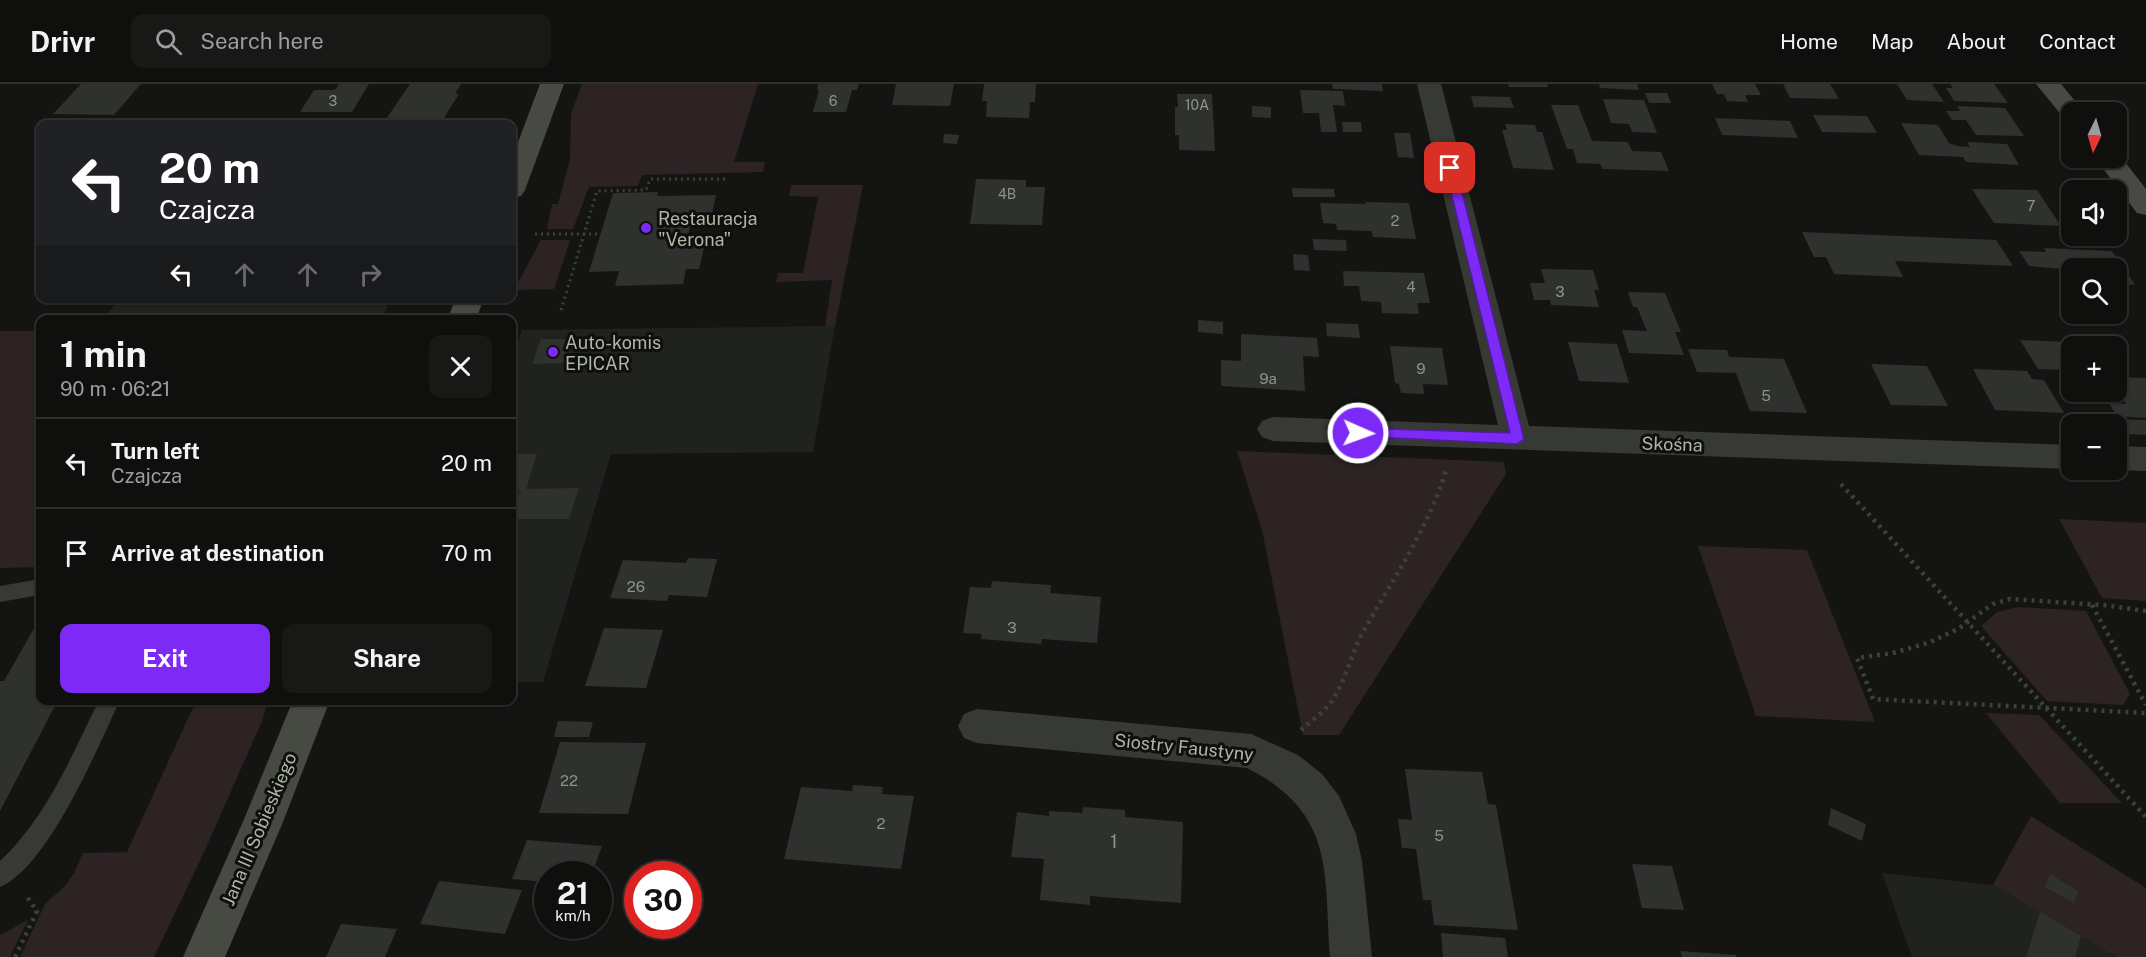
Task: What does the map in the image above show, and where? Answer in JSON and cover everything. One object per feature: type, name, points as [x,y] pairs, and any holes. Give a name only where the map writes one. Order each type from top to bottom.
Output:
[{"type":"street","points":[[516,179],[552,84]]},
{"type":"street","points":[[1429,84],[1517,439]]},
{"type":"street","points":[[2048,84],[2063,102]]},
{"type":"street","points":[[2116,168],[2146,207]]},
{"type":"street","name":"Skośna","points":[[1273,429],[2061,457]]},
{"type":"street","points":[[2127,458],[2146,459]]},
{"type":"street","name":"Jana III Sobieskiego","points":[[204,957],[263,822],[310,705]]},
{"type":"street","name":"Siostry Faustyny","points":[[977,726],[1251,751],[1276,761],[1302,779],[1322,802],[1334,825],[1341,849],[1351,957]]},
{"type":"lane","points":[[0,594],[36,588]]},
{"type":"lane","points":[[4,872],[29,849],[48,822],[107,705]]},
{"type":"path","points":[[561,310],[597,191],[646,190],[650,179],[728,179]]},
{"type":"path","points":[[536,234],[600,234]]},
{"type":"path","points":[[1276,761],[1293,738],[1328,706],[1336,695],[1362,636],[1415,545],[1445,477],[1448,460],[1444,436]]},
{"type":"path","points":[[1823,449],[1838,480],[2146,818]]},
{"type":"path","points":[[2146,611],[2010,599],[1998,601],[1984,608],[1952,633],[1904,651],[1857,658],[1874,699],[2146,713]]},
{"type":"path","points":[[2092,605],[2146,705]]},
{"type":"path","points":[[4,872],[37,912],[15,957]]},
{"type":"shaded area","points":[[582,84],[758,84],[734,162],[765,162],[763,172],[642,175],[638,186],[589,187],[573,229],[547,229],[552,204],[558,204],[570,159],[571,114]]},
{"type":"shaded area","points":[[791,185],[863,185],[835,326],[825,327],[832,280],[776,282],[778,273],[803,273],[818,197],[789,196]]},
{"type":"shaded area","points":[[541,240],[570,240],[554,289],[516,290]]},
{"type":"shaded area","points":[[116,303],[389,303],[383,315],[106,315]]},
{"type":"shaded area","points":[[835,326],[813,452],[611,454],[543,682],[516,682],[516,346],[522,330]]},
{"type":"shaded area","points":[[0,331],[36,331],[36,567],[0,568]]},
{"type":"shaded area","points":[[1237,451],[1504,462],[1506,474],[1339,735],[1303,735],[1262,530]]},
{"type":"shaded area","points":[[2059,519],[2146,523],[2146,601],[2102,598]]},
{"type":"shaded area","points":[[1698,546],[1807,550],[1875,722],[1756,716]]},
{"type":"shaded area","points":[[2018,607],[2086,611],[2130,694],[2123,705],[2047,701],[1981,626],[1997,612]]},
{"type":"shaded area","points":[[194,705],[267,705],[262,721],[205,850],[154,957],[20,957],[45,904],[65,886],[83,853],[127,852]]},
{"type":"shaded area","points":[[1986,713],[2039,715],[2122,803],[2060,803]]},
{"type":"shaded area","points":[[2031,816],[2146,888],[2146,957],[2116,957],[1993,885]]},
{"type":"shaded area","points":[[1882,873],[1993,885],[2116,957],[1912,957]]},
{"type":"shaded area","points":[[28,920],[10,957],[0,957],[0,935]]},
{"type":"building","points":[[81,84],[141,84],[114,115],[53,114]]},
{"type":"building","points":[[339,84],[369,84],[352,112],[300,112],[314,90],[335,90]]},
{"type":"building","points":[[410,84],[461,84],[455,94],[459,94],[443,120],[385,120]]},
{"type":"building","points":[[818,84],[859,84],[857,90],[852,90],[846,112],[813,112],[819,90],[817,90]]},
{"type":"building","points":[[896,84],[954,84],[950,106],[892,105]]},
{"type":"building","points":[[984,84],[1036,84],[1035,102],[1030,102],[1029,118],[986,117],[987,101],[982,101]]},
{"type":"building","points":[[1332,84],[1382,84],[1383,91],[1333,89]]},
{"type":"building","points":[[1508,84],[1547,84],[1548,87],[1509,87]]},
{"type":"building","points":[[1599,84],[1637,84],[1639,90],[1600,88]]},
{"type":"building","points":[[1712,84],[1755,84],[1761,95],[1745,95],[1748,102],[1727,101],[1724,94],[1717,94]]},
{"type":"building","points":[[1783,84],[1830,84],[1839,99],[1790,98]]},
{"type":"building","points":[[1897,84],[1932,84],[1944,102],[1907,100]]},
{"type":"building","points":[[1950,84],[1994,84],[2008,103],[1954,101],[1946,88],[1953,88]]},
{"type":"building","points":[[1300,90],[1343,91],[1345,106],[1333,105],[1337,132],[1321,132],[1319,113],[1303,113]]},
{"type":"building","points":[[1645,93],[1667,93],[1671,103],[1649,103]]},
{"type":"building","points":[[1177,94],[1212,94],[1215,151],[1179,150],[1179,135],[1175,135]]},
{"type":"building","points":[[1471,96],[1510,97],[1514,108],[1474,107]]},
{"type":"building","points":[[1603,99],[1644,100],[1657,133],[1632,132],[1629,124],[1611,123]]},
{"type":"building","points":[[1551,105],[1578,105],[1592,141],[1628,142],[1632,151],[1661,152],[1669,171],[1603,169],[1600,164],[1577,163],[1573,149],[1567,149]]},
{"type":"building","points":[[1252,106],[1271,107],[1271,118],[1252,117]]},
{"type":"building","points":[[1957,106],[2005,108],[2024,136],[1976,135],[1966,120],[1952,120],[1946,111],[1960,111]]},
{"type":"building","points":[[1813,115],[1867,116],[1877,133],[1822,132]]},
{"type":"building","points":[[1715,118],[1790,121],[1798,138],[1722,135]]},
{"type":"building","points":[[1342,122],[1361,122],[1362,132],[1343,132]]},
{"type":"building","points":[[1901,123],[1938,125],[1949,143],[1957,146],[1970,147],[1967,142],[2007,144],[2019,165],[1966,162],[1963,157],[1919,155]]},
{"type":"building","points":[[1505,124],[1535,125],[1537,132],[1542,132],[1554,170],[1513,168],[1502,130],[1507,130]]},
{"type":"building","points":[[1394,133],[1410,133],[1414,158],[1398,157]]},
{"type":"building","points":[[944,134],[959,135],[957,144],[943,143]]},
{"type":"building","points":[[976,179],[1026,180],[1026,187],[1045,187],[1042,225],[970,224]]},
{"type":"building","points":[[1292,188],[1334,189],[1335,197],[1293,197]]},
{"type":"building","points":[[1972,189],[2037,190],[2061,226],[1994,223]]},
{"type":"building","name":"Restauracja \"Verona\"","points":[[658,192],[657,196],[716,195],[710,222],[691,222],[688,236],[707,235],[699,269],[686,269],[683,284],[615,286],[619,271],[589,272],[613,193]]},
{"type":"building","points":[[1365,202],[1409,203],[1416,239],[1373,237],[1371,231],[1337,230],[1336,224],[1323,223],[1320,203],[1366,204]]},
{"type":"building","points":[[1802,232],[1996,240],[2013,266],[1895,261],[1903,277],[1834,274],[1826,257],[1814,257]]},
{"type":"building","points":[[1313,239],[1346,240],[1347,251],[1314,250]]},
{"type":"building","points":[[2044,248],[2112,251],[2117,258],[2061,258],[2061,269],[2029,266],[2019,251],[2046,252]]},
{"type":"building","points":[[1293,254],[1308,255],[1310,271],[1294,270]]},
{"type":"building","points":[[1541,269],[1593,270],[1599,290],[1594,290],[1599,307],[1551,305],[1550,300],[1534,300],[1530,283],[1545,283]]},
{"type":"building","points":[[1343,271],[1424,273],[1430,303],[1417,303],[1419,314],[1382,313],[1381,302],[1361,301],[1359,286],[1344,286]]},
{"type":"building","points":[[2127,273],[2135,285],[2127,285]]},
{"type":"building","points":[[1628,292],[1665,293],[1681,332],[1675,332],[1684,355],[1629,353],[1622,330],[1647,331],[1637,307],[1633,307]]},
{"type":"building","points":[[1198,320],[1223,322],[1223,334],[1198,332]]},
{"type":"building","points":[[1326,323],[1358,324],[1360,338],[1327,336]]},
{"type":"building","points":[[1241,334],[1317,338],[1319,357],[1303,356],[1305,391],[1221,386],[1221,360],[1241,361]]},
{"type":"building","points":[[541,339],[571,339],[563,363],[532,364]]},
{"type":"building","points":[[2020,340],[2061,342],[2061,370],[2038,369]]},
{"type":"building","points":[[1568,342],[1617,344],[1629,383],[1579,381]]},
{"type":"building","points":[[1390,346],[1442,348],[1448,385],[1423,384],[1424,394],[1401,393],[1399,384],[1395,383]]},
{"type":"building","points":[[1688,349],[1727,350],[1729,357],[1784,359],[1807,413],[1750,411],[1736,373],[1697,372]]},
{"type":"building","points":[[1871,364],[1927,366],[1948,406],[1891,405]]},
{"type":"building","points":[[1973,369],[2027,371],[2032,379],[2044,380],[2064,413],[1995,410]]},
{"type":"building","points":[[2127,377],[2146,378],[2146,418],[2116,414],[2109,403],[2126,404]]},
{"type":"building","points":[[2127,419],[2146,420],[2146,435],[2127,434]]},
{"type":"building","points":[[516,454],[537,454],[526,489],[579,488],[569,519],[516,519],[516,504],[520,489],[516,489]]},
{"type":"building","points":[[688,558],[717,559],[707,597],[669,595],[667,601],[610,598],[623,560],[686,563]]},
{"type":"building","points":[[992,581],[1051,585],[1050,593],[1101,597],[1097,643],[1042,639],[1041,644],[981,639],[982,634],[963,633],[970,587],[991,588]]},
{"type":"building","points":[[36,625],[36,705],[55,705],[0,811],[0,681],[4,681]]},
{"type":"building","points":[[604,628],[663,630],[646,688],[585,686]]},
{"type":"building","points":[[558,721],[593,722],[589,737],[554,737]]},
{"type":"building","points":[[560,742],[646,743],[628,814],[539,813]]},
{"type":"building","points":[[1405,769],[1482,772],[1488,804],[1496,805],[1518,930],[1434,925],[1431,900],[1423,900],[1416,849],[1402,848],[1398,819],[1412,820]]},
{"type":"building","points":[[853,785],[883,787],[882,794],[914,796],[901,869],[784,859],[801,787],[852,791]]},
{"type":"building","points":[[1083,807],[1125,810],[1125,817],[1183,822],[1181,903],[1090,896],[1090,905],[1040,900],[1044,859],[1011,857],[1017,812],[1049,816],[1049,811],[1082,813]]},
{"type":"building","points":[[1831,808],[1866,824],[1862,841],[1828,825]]},
{"type":"building","points":[[527,840],[602,846],[597,861],[534,861],[534,881],[512,879]]},
{"type":"building","points":[[1632,864],[1672,866],[1684,910],[1642,908]]},
{"type":"building","points":[[2050,874],[2078,891],[2074,903],[2045,887]]},
{"type":"building","points":[[439,881],[522,890],[505,934],[420,924]]},
{"type":"building","points":[[2040,912],[2081,936],[2075,957],[2026,957]]},
{"type":"building","points":[[341,924],[397,929],[385,957],[326,957]]},
{"type":"building","points":[[1441,933],[1505,938],[1508,957],[1443,957]]},
{"type":"building","points":[[1680,951],[1736,955],[1736,957],[1682,957]]},
{"type":"place","name":"Restauracja \"Verona\"","points":[[646,228]]},
{"type":"place","name":"Auto-komis EPICAR","points":[[553,352]]},
{"type":"route","points":[[1358,433],[1517,439],[1450,168]]}]
